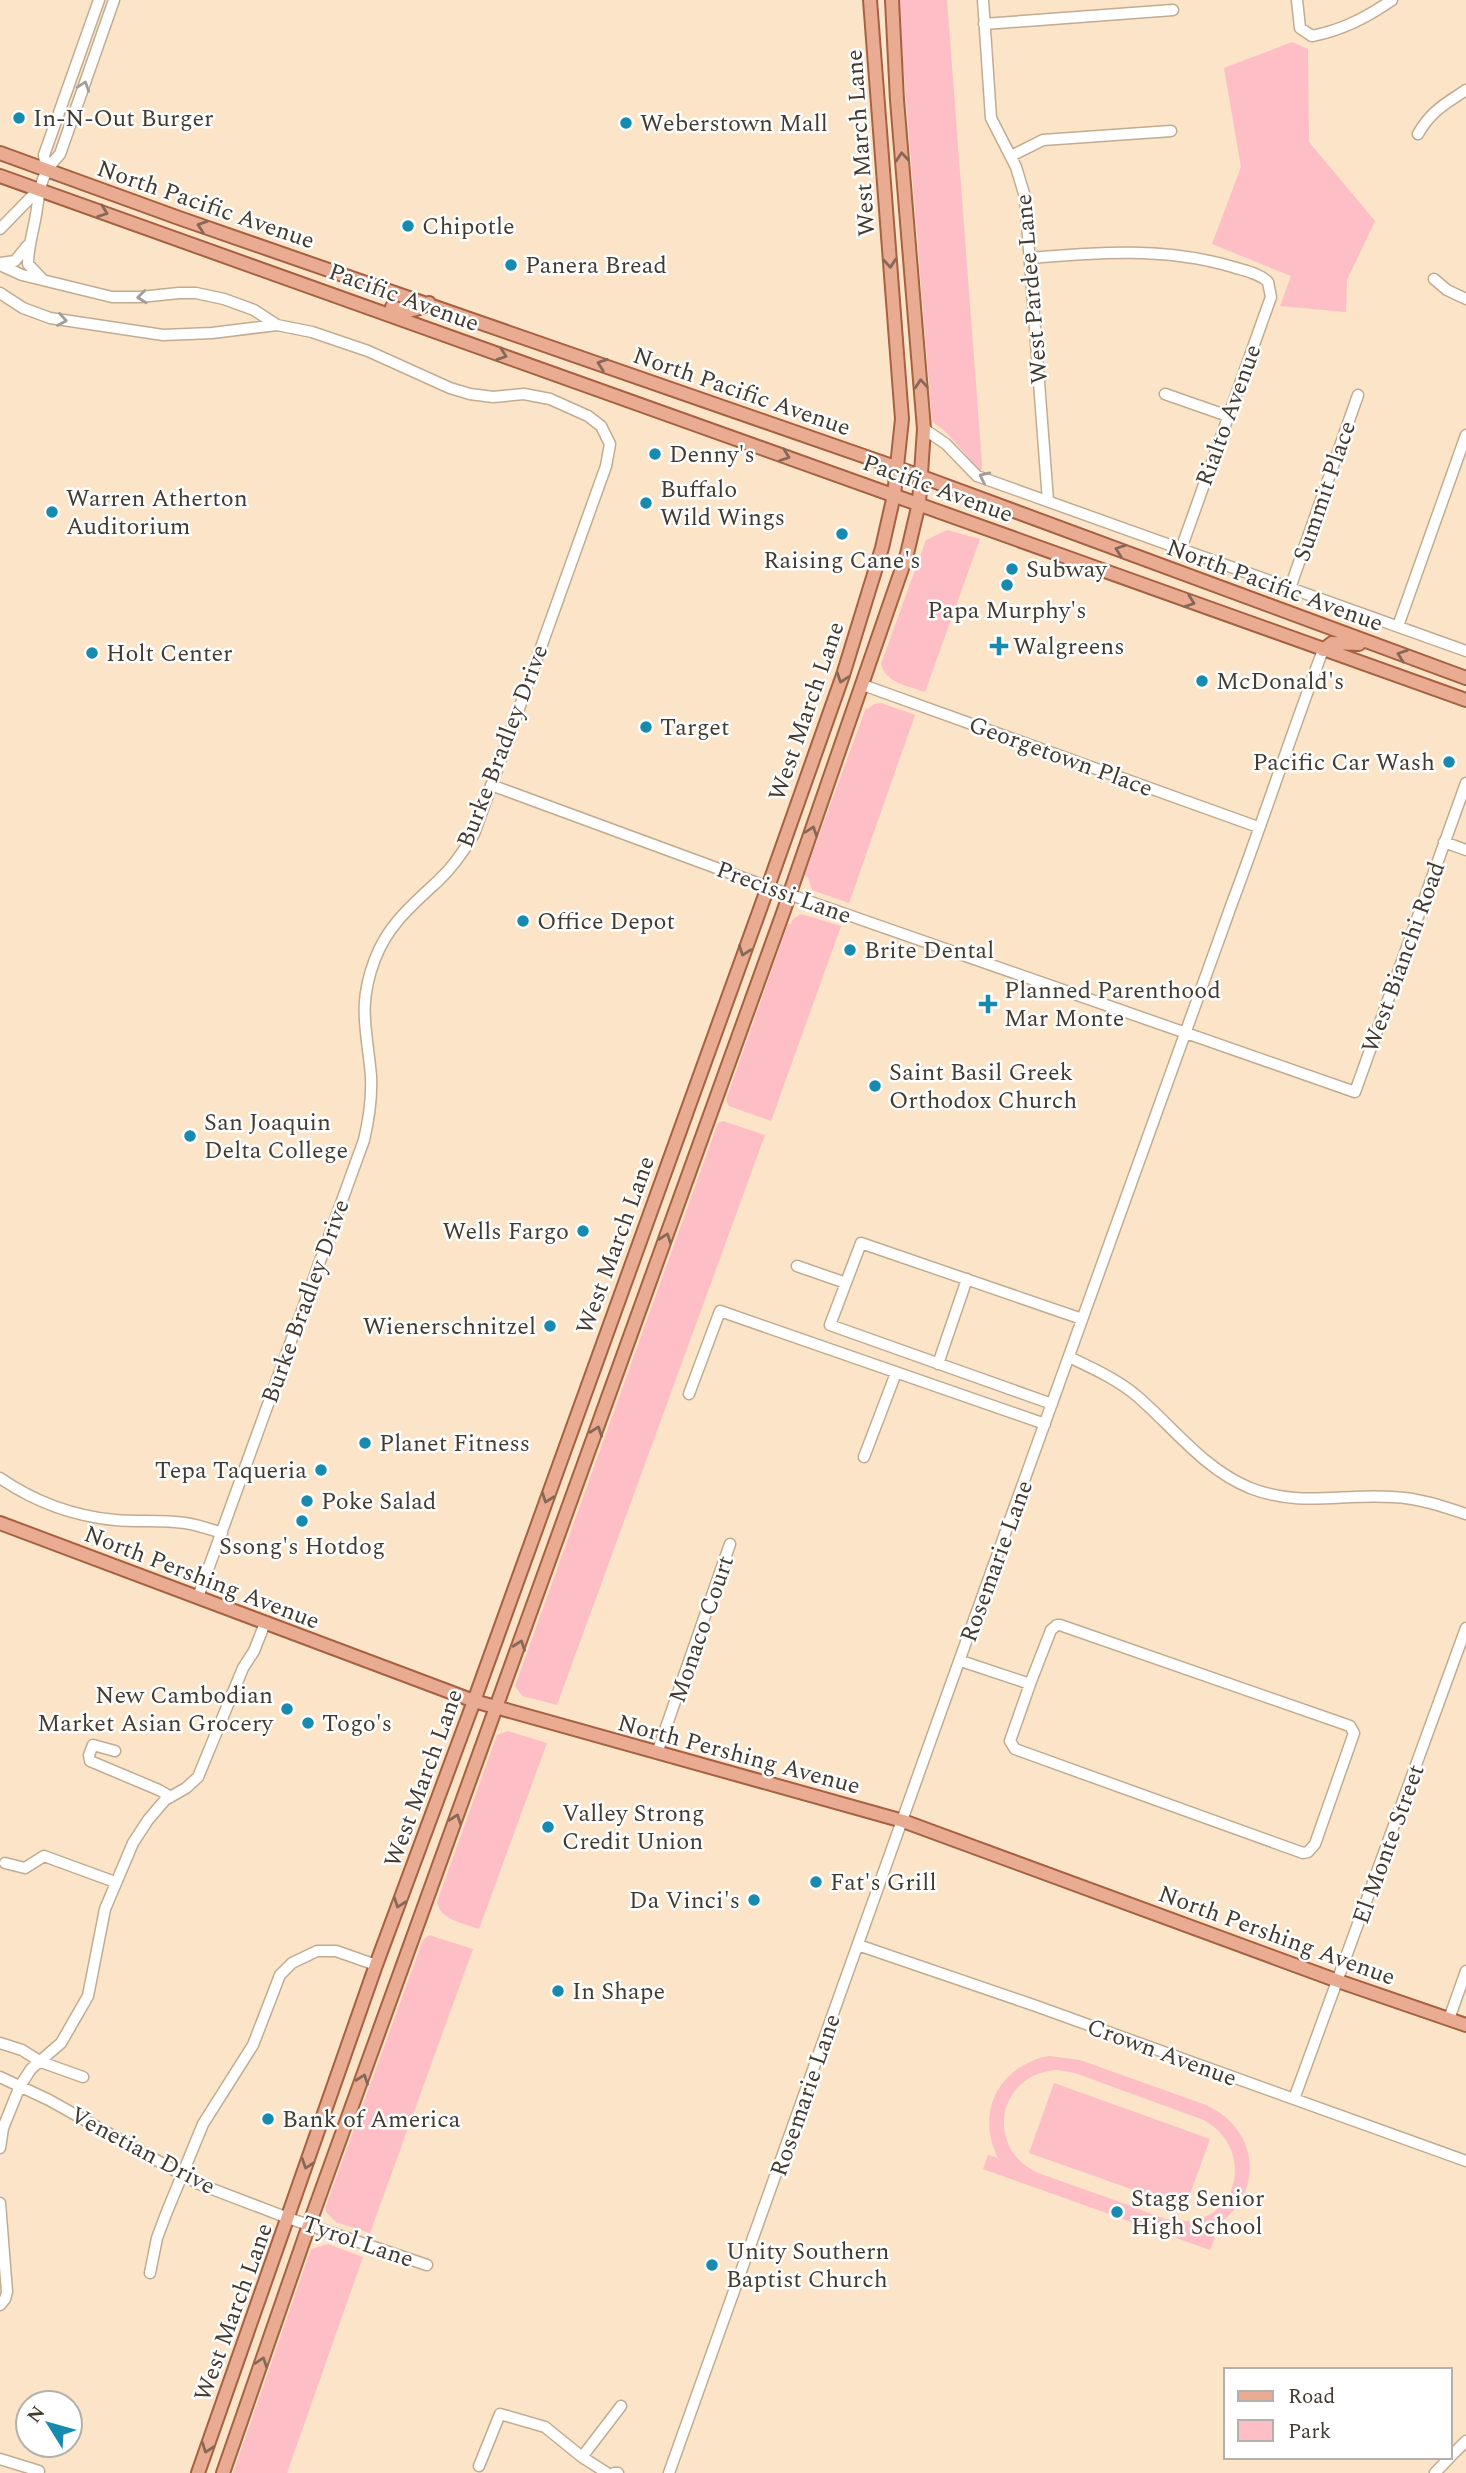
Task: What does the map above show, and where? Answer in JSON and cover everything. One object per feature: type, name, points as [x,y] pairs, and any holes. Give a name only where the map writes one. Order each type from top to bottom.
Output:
[{"type":"main road","name":"West March Lane","points":[[198,2473],[376,1965],[474,1701],[843,676],[882,548],[894,495],[902,419],[870,0]]},
{"type":"main road","name":"West March Lane","points":[[223,2473],[309,2225],[789,895],[907,555],[919,503],[924,429],[897,100],[892,0]]},
{"type":"main road","name":"North Pacific Avenue","points":[[0,153],[921,476],[1466,678]]},
{"type":"main road","name":"Pacific Avenue","points":[[0,176],[1466,700]]},
{"type":"main road","points":[[325,292],[337,289],[406,312],[415,311],[429,303]]},
{"type":"main road","points":[[1323,650],[1327,645],[1340,642],[1377,645]]},
{"type":"main road","name":"North Pershing Avenue","points":[[0,1523],[497,1709],[903,1821],[1338,1981],[1466,2025]]},
{"type":"street","points":[[46,170],[44,155],[99,0]]},
{"type":"street","points":[[0,264],[15,261],[27,245],[35,222],[39,189],[46,170],[60,154],[114,0]]},
{"type":"street","name":"West Pardee Lane","points":[[983,0],[991,118],[1011,156],[1025,197],[1048,501]]},
{"type":"street","points":[[1297,0],[1300,28],[1312,36],[1331,33],[1354,24],[1392,0]]},
{"type":"street","points":[[984,24],[1173,10]]},
{"type":"street","points":[[1418,134],[1426,119],[1436,109],[1466,90]]},
{"type":"street","points":[[1011,156],[1043,140],[1171,131]]},
{"type":"street","points":[[0,229],[39,189]]},
{"type":"street","points":[[27,245],[27,264],[43,279]]},
{"type":"street","name":"Rialto Avenue","points":[[1030,258],[1121,251],[1162,253],[1207,259],[1256,274],[1268,282],[1271,297],[1181,548]]},
{"type":"street","name":"Burke Bradley Drive","points":[[0,264],[22,275],[112,297],[140,298],[179,293],[206,295],[254,310],[276,325],[312,332],[368,351],[433,382],[470,394],[493,397],[524,394],[551,398],[597,422],[608,436],[610,444],[606,466],[474,834],[438,881],[396,921],[375,958],[363,1014],[371,1088],[369,1120],[364,1140],[198,1597]]},
{"type":"street","points":[[1434,279],[1466,299]]},
{"type":"street","name":"Burke Bradley Drive","points":[[0,293],[23,308],[50,318],[163,335],[258,329],[276,325]]},
{"type":"street","points":[[1165,394],[1228,416]]},
{"type":"street","name":"Summit Place","points":[[1290,588],[1358,395]]},
{"type":"street","name":"Pacific Avenue","points":[[924,429],[946,444],[977,476],[1466,651]]},
{"type":"street","points":[[1398,626],[1466,435]]},
{"type":"street","name":"Rosemarie Lane","points":[[669,2473],[1323,650]]},
{"type":"street","name":"Georgetown Place","points":[[863,685],[1258,827]]},
{"type":"street","name":"West Bianchi Road","points":[[1355,1092],[1466,783]]},
{"type":"street","name":"Precissi Lane","points":[[491,785],[789,895],[1355,1092]]},
{"type":"street","points":[[1444,842],[1466,850]]},
{"type":"street","points":[[1052,1404],[830,1325],[861,1242],[1082,1319]]},
{"type":"street","points":[[797,1266],[846,1283]]},
{"type":"street","points":[[938,1364],[967,1279]]},
{"type":"street","points":[[689,1394],[720,1311],[1045,1424]]},
{"type":"street","points":[[1069,1357],[1102,1373],[1136,1395],[1207,1463],[1253,1489],[1293,1499],[1395,1497],[1425,1501],[1466,1514]]},
{"type":"street","points":[[864,1457],[896,1373]]},
{"type":"street","points":[[0,1478],[21,1492],[57,1508],[82,1515],[115,1520],[184,1523],[222,1533]]},
{"type":"street","name":"Monaco Court","points":[[657,1753],[730,1544]]},
{"type":"street","points":[[0,2148],[4,2128],[20,2086],[31,2069],[61,2043],[88,1996],[105,1909],[132,1843],[148,1820],[171,1797],[198,1777],[243,1668],[254,1651],[265,1623]]},
{"type":"street","points":[[1060,1625],[1350,1726],[1354,1734],[1315,1844],[1308,1852],[1303,1853],[1015,1749],[1010,1741],[1030,1684],[1051,1630],[1060,1625]]},
{"type":"street","name":"El Monte Street","points":[[1294,2099],[1466,1628]]},
{"type":"street","points":[[961,1661],[1030,1684]]},
{"type":"street","points":[[115,1751],[93,1745],[89,1755],[90,1762],[171,1797]]},
{"type":"street","points":[[5,1863],[25,1868],[44,1856],[115,1882]]},
{"type":"street","name":"Crown Avenue","points":[[858,1945],[1466,2161]]},
{"type":"street","points":[[150,2273],[157,2238],[203,2124],[253,2045],[277,1981],[287,1968],[307,1954],[327,1950],[346,1953],[376,1965]]},
{"type":"street","points":[[1449,2019],[1466,1971]]},
{"type":"street","points":[[0,2043],[83,2077]]},
{"type":"street","name":"Venetian Drive","points":[[0,2077],[49,2100],[183,2176],[288,2218]]},
{"type":"street","points":[[0,2203],[7,2292],[0,2305]]},
{"type":"street","name":"Tyrol Lane","points":[[288,2218],[427,2265]]},
{"type":"street","points":[[582,2457],[621,2406]]},
{"type":"street","points":[[479,2466],[500,2414],[545,2427],[601,2471]]},
{"type":"street","points":[[1452,2455],[1466,2441]]},
{"type":"street","points":[[0,2459],[39,2471]]},
{"type":"street","points":[[1434,2473],[1448,2459]]},
{"type":"green space","points":[[898,0],[947,0],[981,472],[947,433],[932,421]]},
{"type":"green space","points":[[1292,42],[1308,49],[1309,142],[1375,221],[1347,280],[1346,312],[1280,306],[1291,276],[1212,244],[1241,167],[1224,68]]},
{"type":"green space","points":[[947,530],[980,539],[925,692],[893,680],[881,664],[926,540]]},
{"type":"green space","points":[[881,703],[915,715],[849,903],[812,890],[808,877],[804,876],[866,708]]},
{"type":"green space","points":[[801,914],[841,926],[771,1121],[729,1106],[726,1100],[788,924]]},
{"type":"green space","points":[[723,1121],[765,1135],[557,1705],[522,1696],[515,1686],[718,1123]]},
{"type":"green space","points":[[508,1731],[547,1743],[479,1929],[447,1917],[437,1902],[497,1735]]},
{"type":"green space","points":[[429,1935],[473,1949],[370,2233],[336,2222],[326,2212],[326,2206],[423,1940]]},
{"type":"green space","points":[[1049,2056],[1080,2060],[1206,2105],[1226,2117],[1239,2133],[1247,2150],[1250,2168],[1247,2187],[1238,2204],[1224,2220],[1205,2232],[1215,2237],[1210,2250],[983,2169],[988,2155],[998,2158],[989,2124],[996,2094],[1017,2070],[1032,2061]],"holes":[[[1058,2070],[1075,2073],[1201,2119],[1218,2131],[1229,2146],[1234,2163],[1234,2180],[1228,2196],[1217,2209],[1201,2218],[1169,2220],[1038,2173],[1021,2161],[1009,2147],[1004,2130],[1005,2113],[1011,2097],[1022,2083],[1038,2074]]]},
{"type":"green space","points":[[1054,2083],[1210,2139],[1185,2208],[1029,2153]]},
{"type":"green space","points":[[328,2244],[363,2257],[287,2473],[233,2473],[311,2249]]},
{"type":"place","name":"In-N-Out Burger","points":[[19,118]]},
{"type":"place","name":"Weberstown Mall","points":[[626,123]]},
{"type":"place","name":"Chipotle","points":[[408,226]]},
{"type":"place","name":"Panera Bread","points":[[511,265]]},
{"type":"place","name":"Denny's","points":[[655,454]]},
{"type":"place","name":"Buffalo Wild Wings","points":[[646,503]]},
{"type":"place","name":"Warren Atherton Auditorium","points":[[52,512]]},
{"type":"place","name":"Raising Cane's","points":[[842,534]]},
{"type":"place","name":"Subway","points":[[1012,569]]},
{"type":"place","name":"Papa Murphy's","points":[[1007,585]]},
{"type":"place","name":"Walgreens","points":[[999,646]]},
{"type":"place","name":"Holt Center","points":[[92,653]]},
{"type":"place","name":"McDonald's","points":[[1202,681]]},
{"type":"place","name":"Target","points":[[646,727]]},
{"type":"place","name":"Pacific Car Wash","points":[[1449,762]]},
{"type":"place","name":"Office Depot","points":[[523,921]]},
{"type":"place","name":"Brite Dental","points":[[850,950]]},
{"type":"place","name":"Planned Parenthood Mar Monte","points":[[988,1004]]},
{"type":"place","name":"Saint Basil Greek Orthodox Church","points":[[875,1086]]},
{"type":"place","name":"San Joaquin Delta College","points":[[190,1136]]},
{"type":"place","name":"Wells Fargo","points":[[583,1231]]},
{"type":"place","name":"Wienerschnitzel","points":[[550,1326]]},
{"type":"place","name":"Planet Fitness","points":[[365,1443]]},
{"type":"place","name":"Tepa Taqueria","points":[[321,1470]]},
{"type":"place","name":"Poke Salad","points":[[307,1501]]},
{"type":"place","name":"Ssong's Hotdog","points":[[302,1521]]},
{"type":"place","name":"New Cambodian Market Asian Grocery","points":[[287,1709]]},
{"type":"place","name":"Togo's","points":[[308,1723]]},
{"type":"place","name":"Valley Strong Credit Union","points":[[548,1827]]},
{"type":"place","name":"Fat's Grill","points":[[816,1882]]},
{"type":"place","name":"Da Vinci's","points":[[754,1900]]},
{"type":"place","name":"In Shape","points":[[558,1991]]},
{"type":"place","name":"Bank of America","points":[[268,2119]]},
{"type":"place","name":"Stagg Senior High School","points":[[1117,2212]]},
{"type":"place","name":"Unity Southern Baptist Church","points":[[712,2265]]}]
